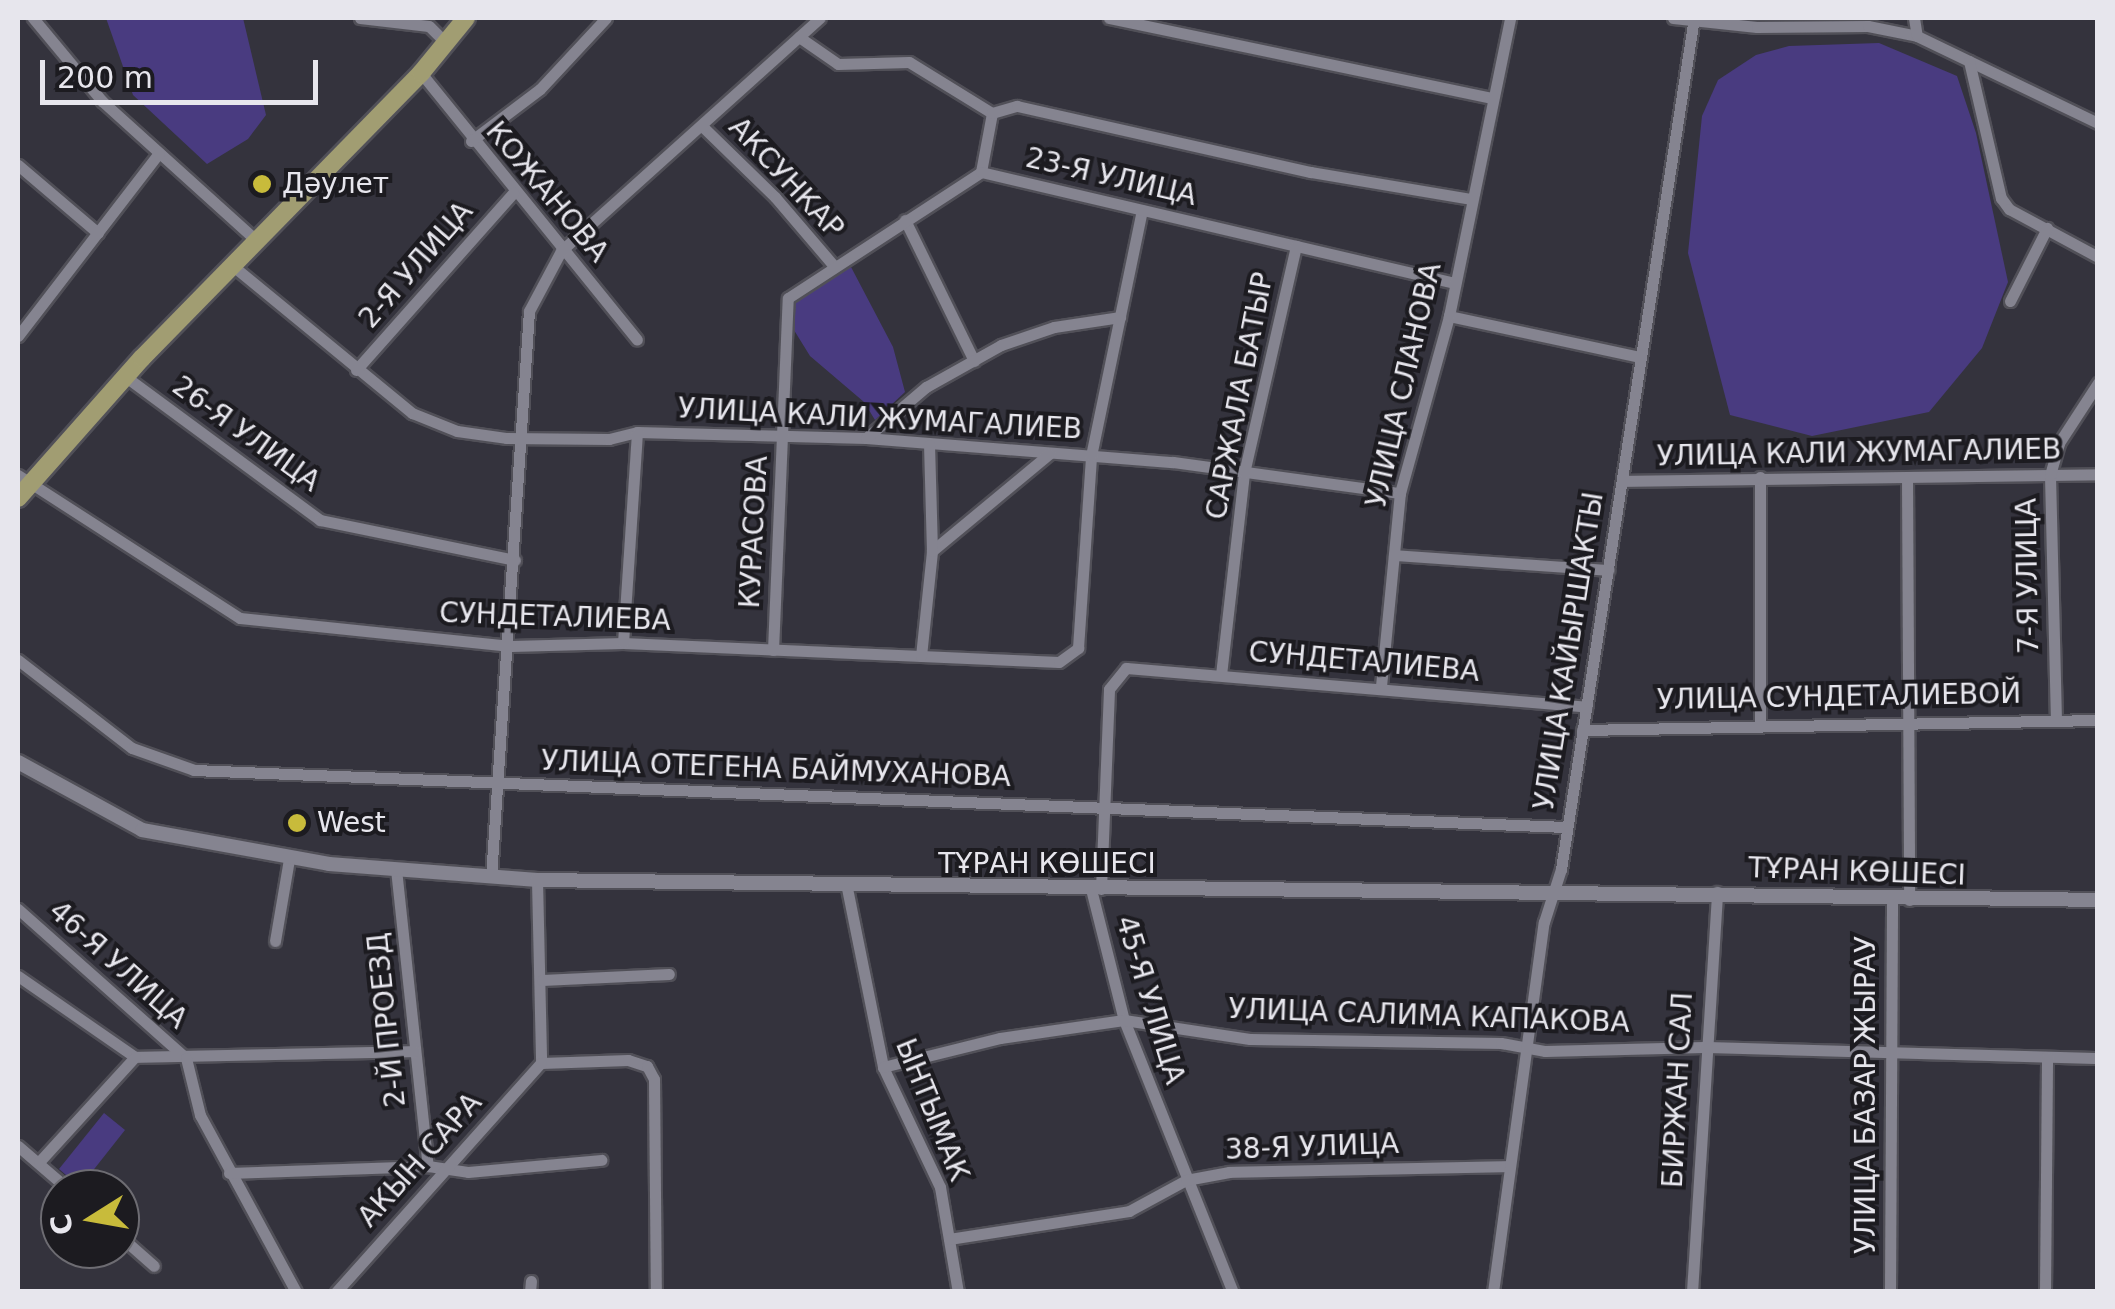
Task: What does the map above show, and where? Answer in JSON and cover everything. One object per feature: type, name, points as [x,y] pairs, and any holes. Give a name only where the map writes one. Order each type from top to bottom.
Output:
[{"type":"main road","points":[[22,486],[422,73],[466,18]]},
{"type":"street","points":[[33,18],[102,101],[258,241]]},
{"type":"street","points":[[360,18],[415,22],[447,44]]},
{"type":"street","points":[[471,141],[540,89],[606,18]]},
{"type":"street","points":[[491,876],[502,784],[528,312],[560,251],[820,18]]},
{"type":"street","points":[[1109,18],[1492,98]]},
{"type":"street","points":[[1172,31],[1175,18]]},
{"type":"street","name":"УЛИЦА СЛАНОВА","points":[[1381,686],[1400,493],[1449,316],[1510,18]]},
{"type":"street","points":[[1673,18],[1827,21],[1917,36],[2098,123]]},
{"type":"street","points":[[1914,18],[1917,36]]},
{"type":"street","name":"УЛИЦА КАЙЫРШАКТЫ","points":[[1493,1292],[1526,1047],[1567,827],[1694,19]]},
{"type":"street","points":[[799,37],[838,64],[909,62],[992,113],[1018,106],[1312,172],[1471,199]]},
{"type":"street","points":[[1969,61],[2001,198],[2098,257]]},
{"type":"street","name":"КОЖАНОВА","points":[[422,73],[471,141],[637,340]]},
{"type":"street","points":[[981,172],[992,113]]},
{"type":"street","name":"АКСУНКАР","points":[[702,126],[775,197],[833,265]]},
{"type":"street","points":[[18,336],[160,154]]},
{"type":"street","points":[[18,165],[98,234]]},
{"type":"street","name":"23-Я УЛИЦА","points":[[788,298],[833,265],[981,172],[1454,283]]},
{"type":"street","name":"2-Я УЛИЦА","points":[[356,370],[513,192]]},
{"type":"street","points":[[1091,456],[1142,210]]},
{"type":"street","points":[[905,220],[974,361]]},
{"type":"street","points":[[2010,301],[2046,228]]},
{"type":"street","name":"САРЖАЛА БАТЫР","points":[[1221,675],[1244,473],[1296,246]]},
{"type":"street","name":"УЛИЦА КАЛИ ЖУМАГАЛИЕВ","points":[[233,266],[412,414],[457,432],[608,439],[637,432],[866,438],[1091,456],[1400,493]]},
{"type":"street","name":"КУРАСОВА","points":[[773,650],[788,298]]},
{"type":"street","points":[[1449,316],[1640,356]]},
{"type":"street","points":[[866,438],[926,387],[974,361],[1054,327],[1120,317]]},
{"type":"street","name":"26-Я УЛИЦА","points":[[126,376],[320,520],[515,560]]},
{"type":"street","name":"7-Я УЛИЦА","points":[[2056,721],[2050,475],[2060,443],[2098,383]]},
{"type":"street","points":[[624,644],[637,432]]},
{"type":"street","points":[[921,656],[932,552],[929,445]]},
{"type":"street","points":[[932,552],[1049,454]]},
{"type":"street","name":"СУНДЕТАЛИЕВА","points":[[22,486],[240,618],[511,646],[624,644],[1072,659],[1091,456]]},
{"type":"street","name":"УЛИЦА КАЛИ ЖУМАГАЛИЕВ","points":[[1622,481],[2098,474]]},
{"type":"street","points":[[1760,477],[1760,723]]},
{"type":"street","points":[[1907,477],[1909,900]]},
{"type":"street","points":[[1394,554],[1608,570]]},
{"type":"street","name":"УЛИЦА ОТЕГЕНА БАЙМУХАНОВА","points":[[18,660],[132,748],[194,770],[1567,827]]},
{"type":"street","name":"СУНДЕТАЛИЕВА","points":[[1096,889],[1113,676],[1126,668],[1381,686],[1586,707]]},
{"type":"street","name":"УЛИЦА СУНДЕТАЛИЕВОЙ","points":[[1582,730],[1760,723],[2098,720]]},
{"type":"street","name":"ТҰРАН КӨШЕСІ","points":[[18,762],[142,830],[289,858],[537,880],[848,888],[1717,892],[1909,900],[2098,900]]},
{"type":"street","points":[[275,941],[289,858]]},
{"type":"street","name":"2-Й ПРОЕЗД","points":[[396,870],[428,1166]]},
{"type":"street","points":[[537,880],[541,1064],[628,1060],[647,1066],[654,1079],[656,1292]]},
{"type":"street","name":"ЫНТЫМАК","points":[[848,888],[883,1067],[930,1157],[958,1292]]},
{"type":"street","name":"45-Я УЛИЦА","points":[[1096,889],[1124,1020],[1233,1292]]},
{"type":"street","name":"БИРЖАН САЛ","points":[[1692,1292],[1704,1047],[1717,892]]},
{"type":"street","name":"УЛИЦА БАЗАР ЖЫРАУ","points":[[1890,1292],[1892,899]]},
{"type":"street","name":"46-Я УЛИЦА","points":[[18,909],[186,1058]]},
{"type":"street","points":[[542,980],[669,974]]},
{"type":"street","name":"46-Я УЛИЦА","points":[[18,976],[135,1057],[415,1051]]},
{"type":"street","name":"УЛИЦА САЛИМА КАПАКОВА","points":[[883,1067],[1000,1038],[1124,1020],[1250,1039],[2098,1058]]},
{"type":"street","points":[[39,1162],[135,1057]]},
{"type":"street","points":[[186,1058],[200,1115],[296,1292]]},
{"type":"street","points":[[2045,1292],[2047,1058]]},
{"type":"street","name":"АКЫН САРА","points":[[336,1292],[541,1064]]},
{"type":"street","points":[[18,1146],[47,1169]]},
{"type":"street","points":[[230,1174],[428,1166],[444,1170],[601,1160]]},
{"type":"street","name":"38-Я УЛИЦА","points":[[949,1239],[1129,1211],[1186,1180],[1228,1172],[1508,1166]]},
{"type":"street","points":[[140,1254],[154,1266]]},
{"type":"shaded area","points":[[106,18],[243,18],[266,115],[248,139],[207,164],[133,95]]},
{"type":"shaded area","points":[[1879,43],[1957,76],[1976,133],[2008,282],[1982,348],[1929,412],[1812,436],[1730,415],[1688,253],[1702,116],[1718,80],[1756,55],[1789,46]]},
{"type":"shaded area","points":[[851,267],[893,347],[905,392],[875,420],[864,402],[810,356],[789,322],[793,300]]},
{"type":"shaded area","points":[[104,1113],[125,1130],[94,1169],[59,1169]]},
{"type":"place","name":"Дәулет","points":[[262,184]]},
{"type":"place","name":"West","points":[[297,823]]}]
